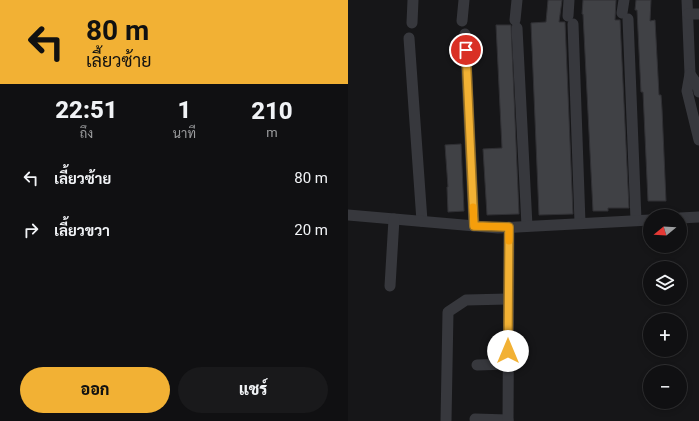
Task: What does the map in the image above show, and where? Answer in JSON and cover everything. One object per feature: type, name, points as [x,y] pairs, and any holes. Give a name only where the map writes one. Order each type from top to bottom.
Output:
[{"type":"street","points":[[412,23],[413,0]]},
{"type":"street","points":[[462,21],[464,0]]},
{"type":"street","points":[[517,0],[516,24],[528,226]]},
{"type":"street","points":[[569,0],[580,223]]},
{"type":"street","points":[[624,0],[636,220]]},
{"type":"street","points":[[687,0],[693,14],[693,70],[687,91],[699,140]]},
{"type":"street","points":[[465,34],[474,226]]},
{"type":"street","points":[[409,38],[422,221]]},
{"type":"street","points":[[693,70],[699,92]]},
{"type":"street","points":[[348,215],[474,226],[509,227],[643,220]]},
{"type":"street","points":[[687,218],[699,217]]},
{"type":"street","points":[[390,286],[394,219]]},
{"type":"street","points":[[475,419],[508,420],[509,227]]},
{"type":"street","points":[[446,421],[448,312],[466,300],[508,299]]},
{"type":"street","points":[[477,365],[508,364]]},
{"type":"building","points":[[548,0],[562,0],[559,22],[565,22],[573,214],[539,215],[531,23],[546,22]]},
{"type":"building","points":[[583,0],[616,0],[615,20],[620,20],[629,208],[608,208],[608,211],[593,211],[582,14]]},
{"type":"building","points":[[636,0],[651,0],[650,21],[655,20],[659,95],[661,95],[662,109],[666,201],[648,201],[643,92],[641,92],[637,10],[635,10]]},
{"type":"building","points":[[496,25],[511,25],[519,214],[487,215],[483,149],[502,148]]},
{"type":"building","points":[[461,144],[464,211],[448,212],[445,145]]},
{"type":"slow traffic","points":[[473,207],[474,226],[498,228],[509,227],[509,241]]},
{"type":"route","points":[[466,50],[474,226],[498,228],[509,227],[508,351]]}]
